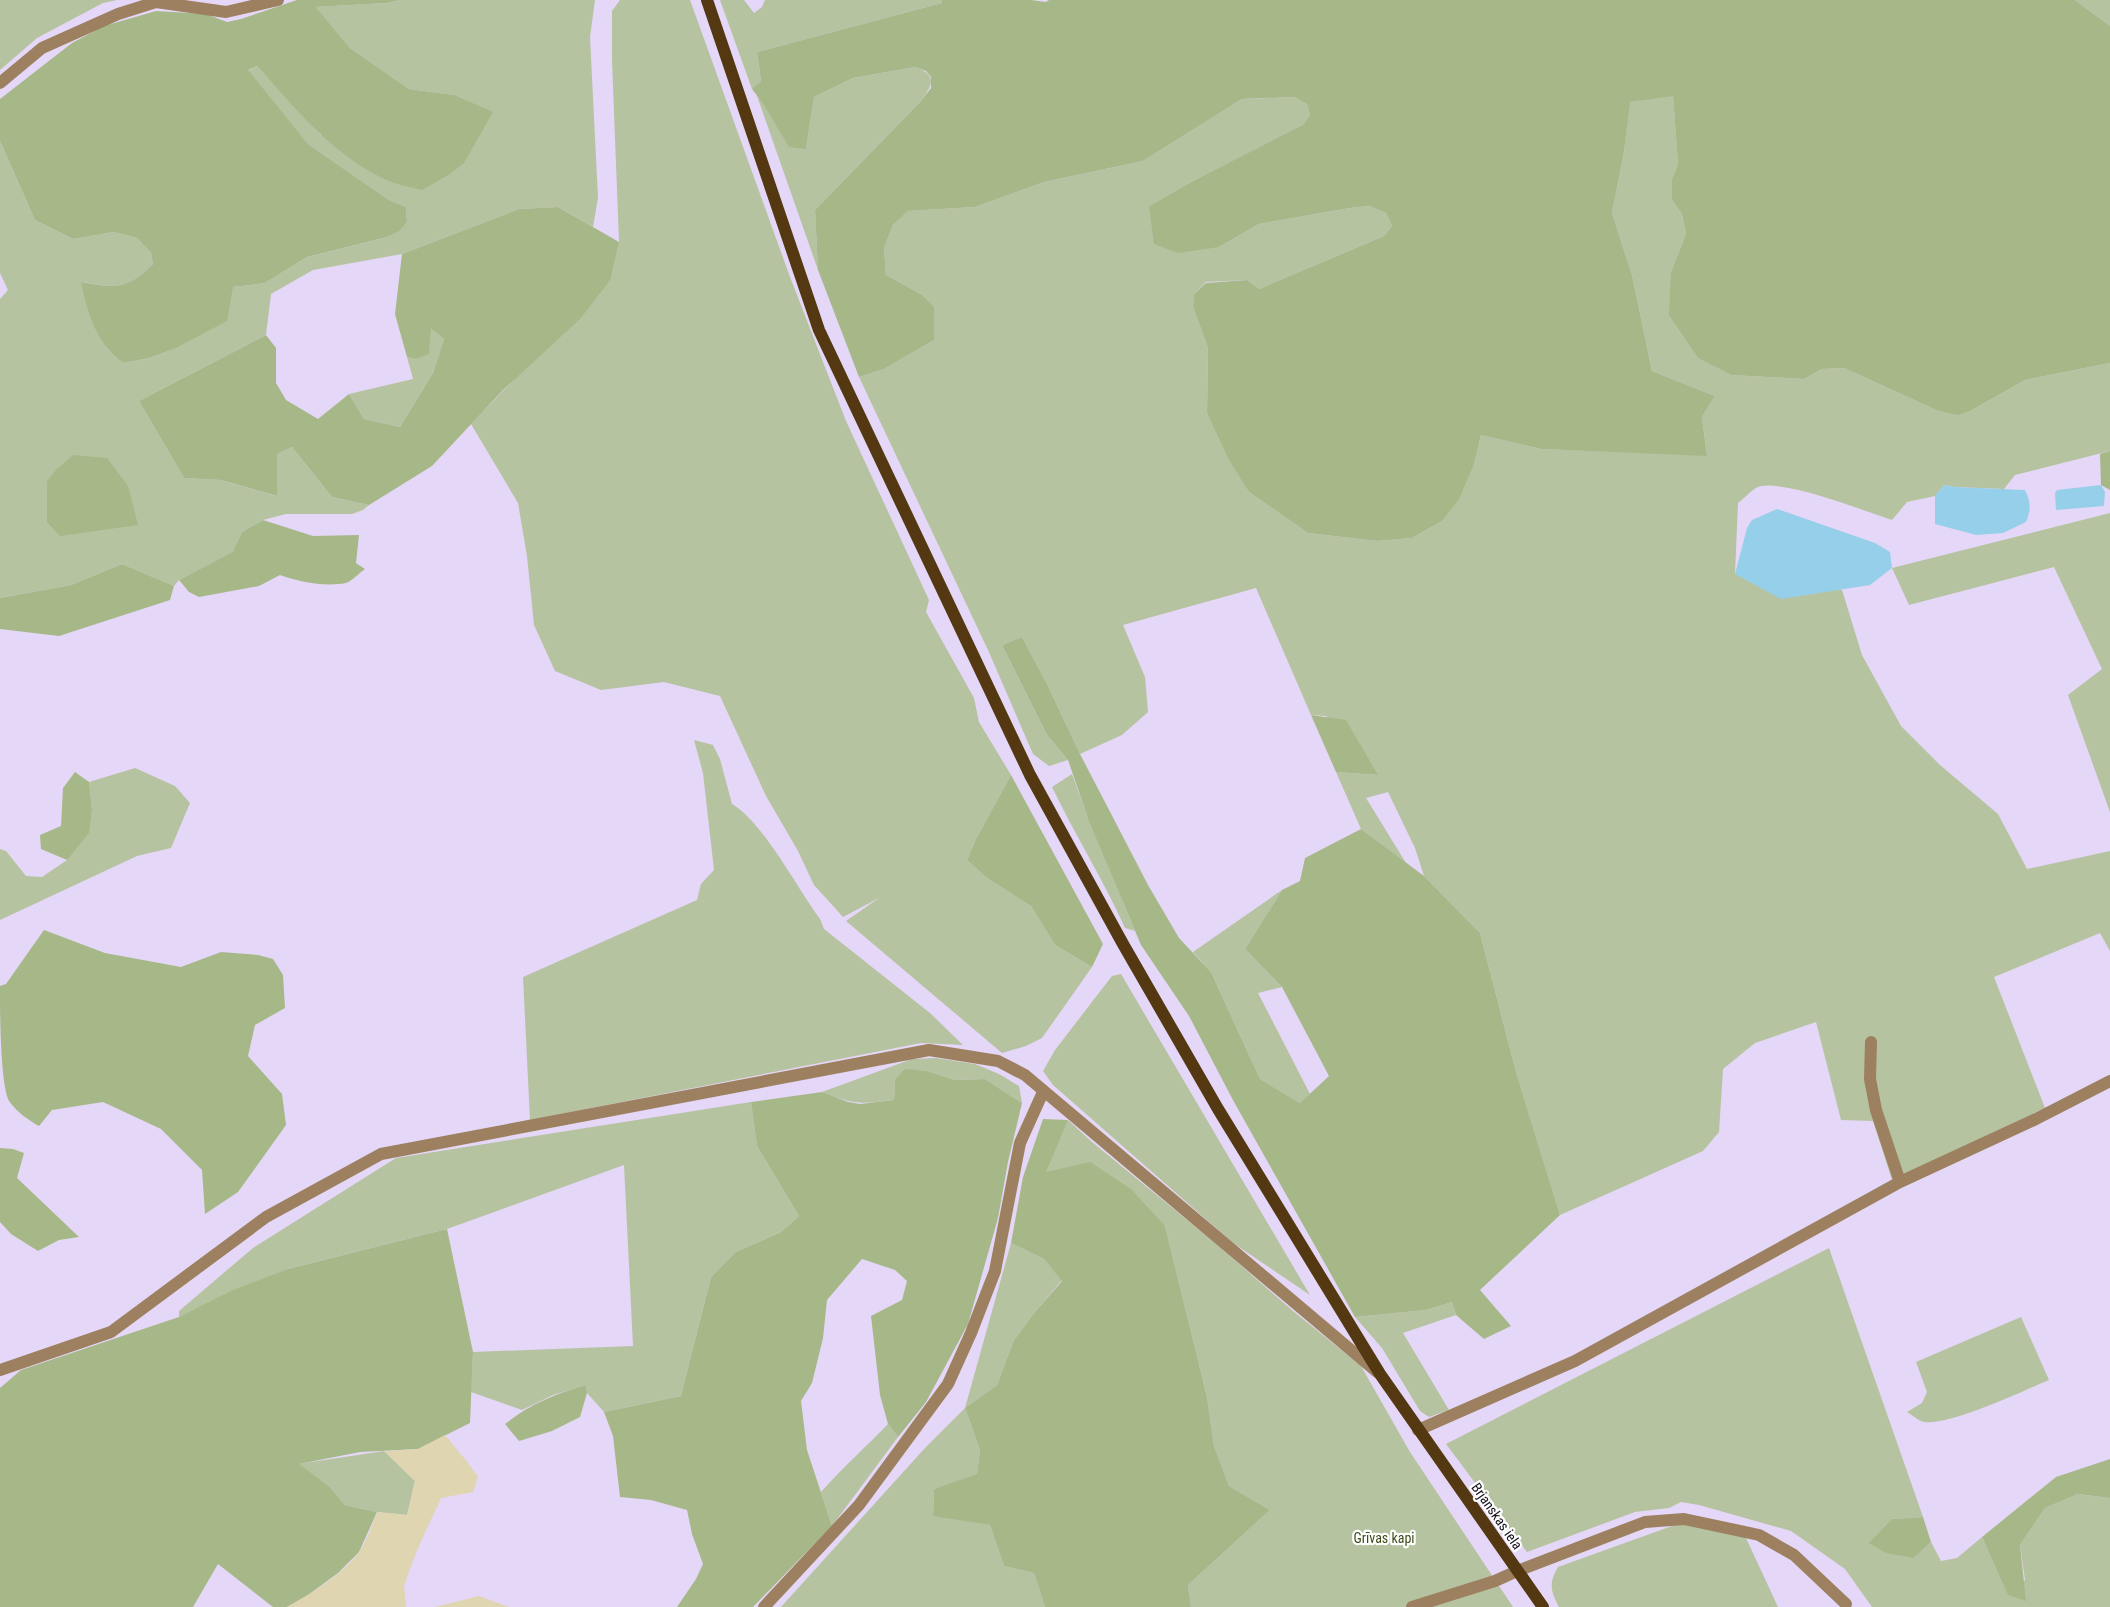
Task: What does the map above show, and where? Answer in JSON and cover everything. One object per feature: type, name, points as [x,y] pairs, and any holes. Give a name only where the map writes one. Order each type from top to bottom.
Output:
[{"type":"main road","name":"Brjanskas iela","points":[[707,0],[819,330],[1030,775],[1123,944],[1218,1109],[1380,1374],[1543,1607]]},
{"type":"street","points":[[0,83],[42,48],[118,14],[156,2],[226,12],[278,0]]},
{"type":"street","points":[[1871,1042],[1870,1079],[1876,1110],[1900,1182]]},
{"type":"street","points":[[0,1370],[111,1332],[266,1217],[381,1154],[929,1050],[998,1061],[1025,1075],[1380,1374]]},
{"type":"street","points":[[1418,1430],[1575,1361],[1900,1182],[2036,1120],[2110,1081]]},
{"type":"street","points":[[764,1607],[859,1505],[948,1384],[971,1333],[995,1271],[1009,1191],[1020,1143],[1043,1092]]},
{"type":"street","points":[[1412,1607],[1495,1581],[1646,1522],[1684,1519],[1759,1536],[1794,1555],[1846,1604]]},
{"type":"green space","points":[[0,0],[117,0],[103,3],[37,38],[0,70]]},
{"type":"green space","points":[[297,0],[401,0],[387,3],[316,7],[350,48],[409,89],[454,95],[493,112],[464,163],[450,174],[422,190],[389,181],[351,159],[317,131],[257,66],[248,70],[308,144],[389,200],[406,207],[407,222],[399,231],[387,237],[307,257],[265,283],[233,287],[227,321],[174,349],[149,358],[123,363],[113,355],[99,337],[90,317],[81,282],[112,286],[128,283],[136,279],[153,264],[151,253],[137,238],[114,232],[73,239],[35,220],[0,141],[0,99],[72,43],[104,26],[156,11],[206,14],[227,22]]},
{"type":"green space","points":[[401,0],[595,0],[590,37],[598,198],[593,227],[558,207],[519,209],[402,254],[313,270],[271,294],[266,335],[139,401],[184,478],[221,480],[276,496],[277,454],[292,447],[332,497],[369,505],[363,510],[352,514],[286,514],[263,520],[242,532],[234,552],[179,580],[174,586],[122,564],[71,585],[0,598],[0,299],[8,290],[0,273],[0,141],[35,220],[73,239],[114,232],[137,238],[151,253],[153,264],[136,279],[128,283],[113,286],[82,282],[94,327],[113,355],[123,363],[149,358],[174,349],[233,287],[265,283],[307,257],[387,237],[407,222],[406,207],[389,200],[308,144],[247,71],[257,66],[321,135],[454,95],[409,89],[350,48],[316,7],[387,3]]},
{"type":"green space","points":[[620,0],[690,0],[790,277],[846,421],[929,600],[926,612],[974,698],[979,722],[1011,775],[976,839],[967,860],[987,878],[1031,906],[1055,945],[1092,967],[1042,1038],[1026,1046],[1002,1053],[846,921],[879,898],[843,917],[814,885],[798,851],[766,796],[720,696],[664,682],[601,690],[555,671],[534,625],[527,556],[518,503],[471,424],[611,279],[619,241],[612,61],[612,11]]},
{"type":"green space","points":[[720,0],[744,0],[754,13],[762,7],[765,0],[942,0],[942,3],[757,52],[761,81],[752,89]]},
{"type":"green space","points":[[942,0],[1031,0],[1046,2],[1049,0],[2075,0],[2110,26],[2110,363],[2025,380],[1972,410],[1958,415],[1936,410],[1844,368],[1822,369],[1804,379],[1731,375],[1699,359],[1669,315],[1671,272],[1686,234],[1682,214],[1672,200],[1672,179],[1678,164],[1673,96],[1630,102],[1624,152],[1612,213],[1632,275],[1652,371],[1715,396],[1702,417],[1707,456],[1541,449],[1481,435],[1474,464],[1459,499],[1442,521],[1412,538],[1377,541],[1308,533],[1249,492],[1228,458],[1207,413],[1208,348],[1193,307],[1194,294],[1206,283],[1247,280],[1259,289],[1384,236],[1392,226],[1386,213],[1369,206],[1259,224],[1219,247],[1178,253],[1154,244],[1149,206],[1191,182],[1303,125],[1310,115],[1307,104],[1295,97],[1242,99],[1143,161],[1044,182],[975,207],[908,211],[893,225],[884,248],[886,275],[921,294],[934,307],[934,340],[884,369],[859,377],[818,270],[815,210],[920,102],[931,88],[931,77],[926,71],[915,67],[853,78],[814,97],[806,149],[789,147],[764,105],[752,89],[761,81],[757,52],[942,3]]},
{"type":"green space","points":[[2075,0],[2110,0],[2110,26]]},
{"type":"green space","points":[[915,67],[927,73],[931,81],[928,90],[920,102],[815,210],[818,270],[757,96],[806,149],[814,97],[853,78]]},
{"type":"green space","points":[[1673,95],[1678,164],[1672,179],[1672,200],[1682,214],[1686,234],[1671,272],[1699,359],[1731,375],[1804,379],[1822,369],[1844,368],[1936,410],[1972,410],[2025,380],[2110,363],[2110,451],[2015,475],[2004,489],[1944,485],[1935,496],[1907,502],[1892,520],[1802,491],[1783,487],[1767,486],[1756,488],[1738,503],[1735,574],[1842,590],[1862,655],[1901,726],[1940,765],[1998,814],[2027,869],[2110,851],[2110,951],[2100,933],[1994,977],[2045,1108],[1892,1180],[1873,1121],[1841,1120],[1816,1022],[1755,1043],[1723,1069],[1719,1132],[1703,1151],[1560,1215],[1516,1072],[1480,933],[1424,876],[1415,848],[1388,792],[1366,798],[1406,863],[1361,829],[1336,772],[1377,775],[1326,716],[1311,715],[1256,588],[1123,625],[1145,677],[1148,712],[1122,735],[1080,754],[1048,686],[1022,637],[1002,645],[1047,735],[1068,760],[1049,766],[1033,754],[988,650],[859,377],[884,369],[934,340],[921,294],[886,275],[884,248],[893,225],[908,211],[975,207],[1044,182],[1143,161],[1242,99],[1296,97],[1307,104],[1310,115],[1304,125],[1191,182],[1149,206],[1219,247],[1259,224],[1350,208],[1369,206],[1386,213],[1392,226],[1384,236],[1259,289],[1247,280],[1206,282],[1194,294],[1193,307],[1208,348],[1207,413],[1249,492],[1308,533],[1377,541],[1412,538],[1442,521],[1474,464],[1481,435],[1541,449],[1707,455],[1702,417],[1715,396],[1652,371],[1632,275],[1612,213],[1624,152],[1629,102]]},
{"type":"green space","points":[[558,207],[619,242],[611,279],[580,319],[503,390],[432,466],[369,505],[332,497],[292,447],[277,454],[277,496],[221,480],[184,478],[139,401],[266,335],[276,348],[276,383],[286,400],[318,419],[349,394],[364,419],[400,427],[433,373],[444,339],[431,329],[429,354],[416,359],[407,357],[395,314],[402,254],[519,209]]},
{"type":"green space","points":[[431,329],[444,339],[433,373],[400,427],[364,419],[349,394],[413,379],[407,357],[416,359]]},
{"type":"green space","points":[[2110,451],[2110,490],[2101,485],[2100,454]]},
{"type":"green space","points":[[73,455],[107,458],[128,486],[138,525],[60,536],[47,522],[47,481]]},
{"type":"green space","points":[[2110,513],[2110,812],[2068,695],[2102,669],[2054,567],[1909,605],[1892,568]]},
{"type":"green space","points":[[263,520],[313,536],[359,535],[356,563],[365,569],[346,583],[312,583],[280,575],[259,586],[199,597],[189,592],[179,580],[233,552],[242,532]]},
{"type":"green space","points":[[122,564],[174,586],[170,600],[59,636],[0,629],[0,598],[71,585]]},
{"type":"green space","points":[[1022,637],[1148,885],[1179,938],[1211,972],[1260,1079],[1300,1103],[1329,1076],[1282,987],[1245,949],[1282,890],[1300,881],[1305,858],[1361,829],[1424,876],[1480,933],[1516,1072],[1560,1215],[1480,1290],[1511,1326],[1484,1339],[1456,1315],[1452,1302],[1426,1310],[1355,1317],[1234,1102],[1189,1016],[1141,945],[1089,821],[1068,760],[1047,735],[1002,645]]},
{"type":"green space","points":[[1311,715],[1346,720],[1378,775],[1336,772]]},
{"type":"green space","points":[[694,740],[713,745],[720,759],[732,804],[756,825],[820,919],[824,929],[930,1013],[963,1045],[921,1043],[530,1120],[523,977],[697,900],[701,884],[714,870],[703,773]]},
{"type":"green space","points":[[135,768],[175,786],[190,803],[171,848],[137,856],[0,920],[0,849],[6,851],[26,876],[42,877],[67,860],[92,809],[89,782]]},
{"type":"green space","points":[[75,772],[89,782],[92,809],[89,833],[67,860],[41,849],[40,835],[61,826],[63,788]]},
{"type":"green space","points":[[1072,774],[1135,931],[1125,928],[1052,787]]},
{"type":"green space","points":[[1011,775],[1103,944],[1092,967],[1055,945],[1031,906],[987,878],[967,860],[976,839]]},
{"type":"green space","points":[[1282,890],[1245,949],[1282,987],[1258,993],[1310,1094],[1300,1103],[1260,1079],[1211,972],[1193,952]]},
{"type":"green space","points":[[44,930],[105,953],[181,967],[221,952],[258,955],[273,959],[283,975],[285,1008],[255,1025],[248,1056],[282,1094],[286,1125],[238,1192],[205,1214],[202,1170],[161,1129],[103,1102],[52,1110],[39,1126],[23,1115],[9,1101],[2,1063],[0,986],[6,984]]},
{"type":"green space","points":[[1121,974],[1310,1295],[1233,1243],[1053,1085],[1043,1071],[1055,1050],[1112,976]]},
{"type":"green space","points":[[936,1058],[975,1064],[999,1074],[1019,1086],[1022,1103],[985,1079],[955,1080],[927,1071],[906,1070],[895,1079],[894,1100],[857,1102],[822,1092],[912,1059]]},
{"type":"green space","points":[[905,1069],[927,1071],[955,1080],[985,1079],[1022,1103],[1008,1162],[998,1218],[968,1324],[926,1402],[898,1437],[888,1424],[880,1395],[871,1316],[902,1300],[907,1281],[895,1270],[862,1259],[827,1300],[823,1338],[812,1383],[801,1401],[807,1450],[832,1526],[753,1607],[677,1607],[696,1579],[703,1564],[692,1534],[687,1510],[651,1500],[620,1497],[613,1436],[604,1412],[681,1396],[711,1277],[736,1252],[781,1232],[799,1216],[757,1146],[751,1102],[822,1092],[848,1102],[860,1104],[894,1100],[895,1079]]},
{"type":"green space","points":[[751,1102],[757,1146],[799,1216],[781,1232],[736,1252],[711,1277],[681,1396],[604,1412],[587,1393],[586,1385],[553,1395],[522,1410],[471,1392],[473,1352],[633,1346],[624,1165],[447,1229],[288,1269],[179,1317],[179,1311],[253,1248],[396,1158]]},
{"type":"green space","points":[[1043,1119],[1068,1120],[1046,1172],[1090,1162],[1131,1189],[1165,1226],[1207,1397],[1214,1446],[1229,1486],[1270,1510],[1188,1585],[1191,1607],[1045,1607],[1034,1573],[1004,1566],[990,1525],[933,1516],[934,1489],[977,1474],[980,1450],[965,1408],[997,1385],[1014,1340],[1062,1281],[1044,1259],[1011,1243],[1023,1177]]},
{"type":"green space","name":"Grīvas kapi","points":[[1068,1120],[1293,1311],[1361,1366],[1410,1452],[1513,1607],[1191,1607],[1188,1585],[1270,1510],[1229,1486],[1214,1446],[1207,1397],[1165,1226],[1045,1172]]},
{"type":"green space","points":[[0,1148],[13,1149],[24,1153],[17,1178],[79,1237],[59,1240],[38,1251],[11,1234],[0,1222]]},
{"type":"green space","points":[[447,1229],[473,1352],[470,1423],[418,1449],[360,1452],[299,1464],[330,1487],[345,1505],[377,1512],[359,1552],[338,1573],[308,1595],[287,1607],[273,1607],[218,1564],[193,1607],[0,1607],[0,1388],[21,1370],[179,1317],[233,1290],[288,1269]]},
{"type":"green space","points":[[1011,1243],[1044,1259],[1062,1280],[1014,1340],[997,1385],[965,1408]]},
{"type":"green space","points":[[1829,1248],[1923,1517],[1892,1519],[1914,1558],[1931,1542],[1941,1561],[1957,1558],[1982,1537],[2008,1594],[2025,1580],[2020,1545],[2045,1508],[2078,1494],[2110,1498],[2110,1607],[1872,1607],[1845,1569],[1791,1531],[1699,1505],[1681,1502],[1669,1508],[1635,1512],[1527,1552],[1446,1444]]},
{"type":"green space","points":[[1452,1302],[1456,1315],[1403,1333],[1449,1410],[1429,1417],[1420,1411],[1382,1348],[1355,1317],[1426,1310]]},
{"type":"green space","points":[[2021,1317],[2049,1380],[1986,1407],[1950,1419],[1924,1422],[1907,1412],[1922,1403],[1927,1392],[1916,1362]]},
{"type":"green space","points":[[586,1385],[587,1393],[580,1417],[552,1431],[519,1441],[505,1424],[543,1400]]},
{"type":"green space","points":[[965,1408],[980,1450],[977,1475],[934,1489],[933,1515],[990,1525],[1004,1566],[1034,1573],[1045,1607],[781,1607],[925,1448]]},
{"type":"green space","points":[[888,1424],[898,1437],[832,1526],[821,1492]]},
{"type":"green space","points":[[384,1451],[415,1481],[407,1515],[377,1512],[345,1505],[330,1487],[298,1464]]},
{"type":"green space","points":[[2110,1459],[2110,1498],[2078,1494],[2045,1508],[2020,1545],[2026,1601],[2008,1595],[1982,1537],[2056,1477]]},
{"type":"green space","points":[[1923,1517],[1931,1542],[1914,1558],[1886,1553],[1869,1543],[1892,1519]]},
{"type":"green space","points":[[1699,1521],[1746,1538],[1778,1607],[1559,1607],[1552,1587],[1553,1578],[1558,1567],[1672,1526]]},
{"type":"sand","points":[[445,1435],[478,1477],[473,1492],[441,1498],[418,1548],[404,1585],[406,1607],[287,1607],[326,1583],[352,1560],[364,1543],[377,1512],[407,1515],[415,1481],[384,1451],[418,1449]]},
{"type":"sand","points":[[479,1596],[509,1607],[435,1607]]},
{"type":"water","points":[[1944,485],[2025,490],[2030,506],[2026,522],[2003,533],[1976,535],[1935,524],[1935,496]]},
{"type":"water","points":[[2101,485],[2105,492],[2104,506],[2056,510],[2055,493],[2057,490]]},
{"type":"water","points":[[1777,509],[1875,543],[1890,552],[1892,568],[1870,585],[1781,599],[1735,574],[1747,528],[1752,520]]}]
